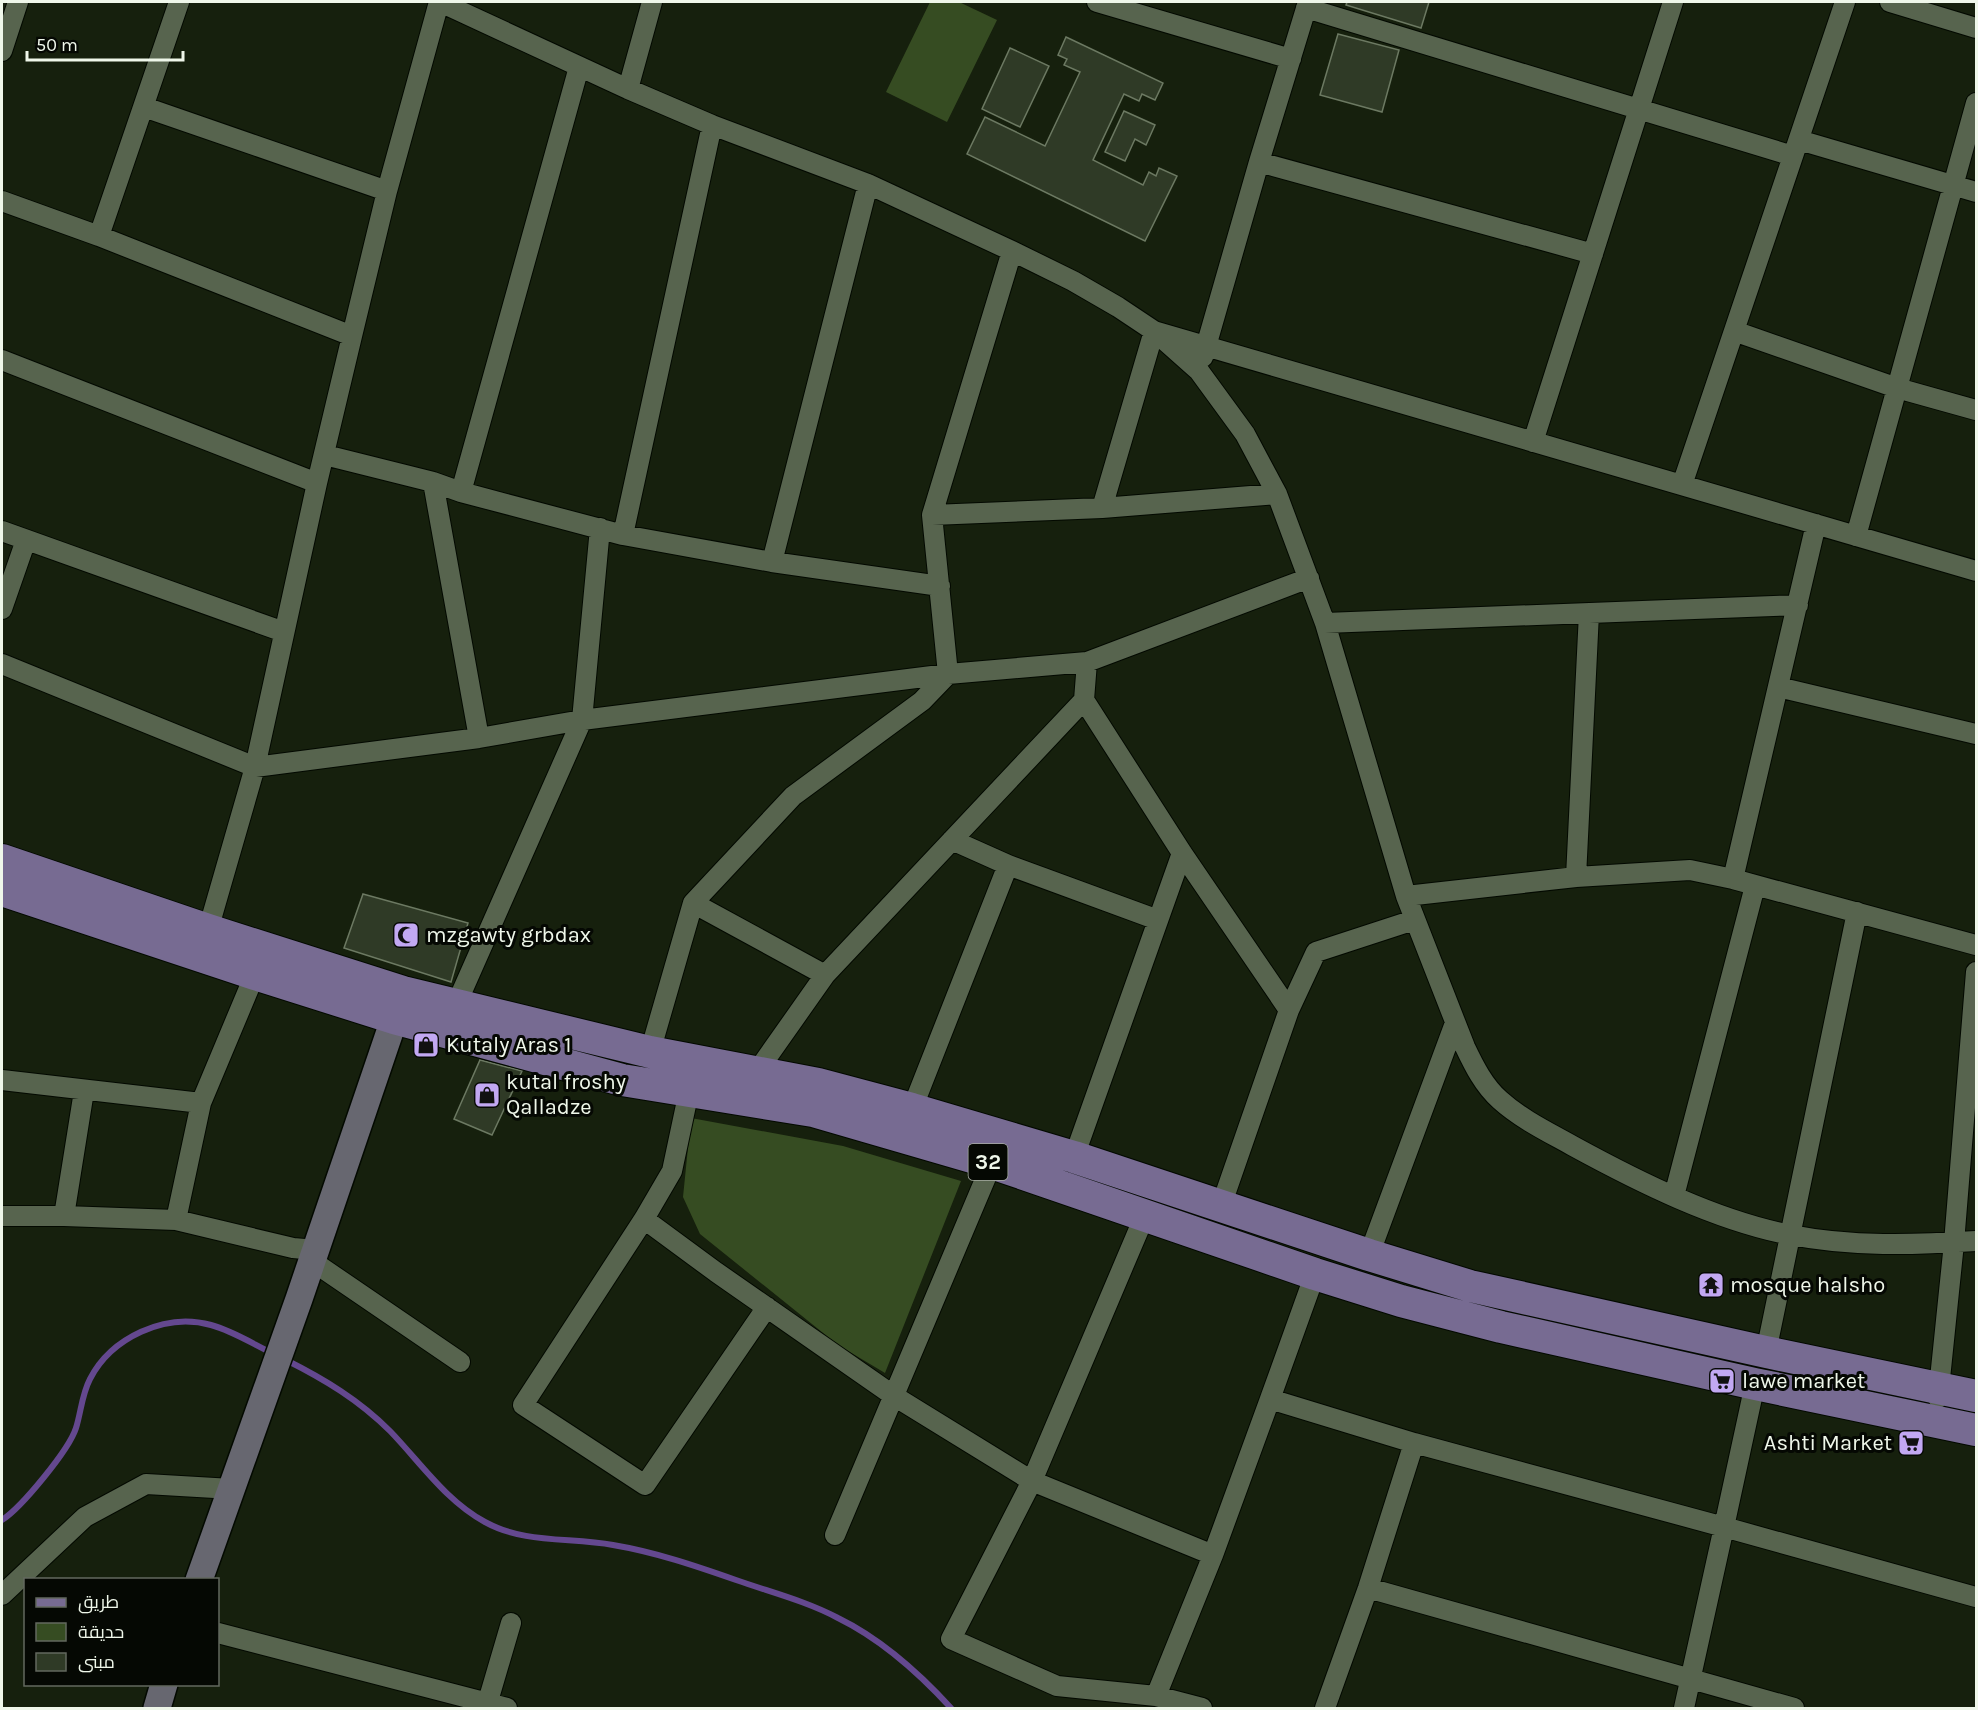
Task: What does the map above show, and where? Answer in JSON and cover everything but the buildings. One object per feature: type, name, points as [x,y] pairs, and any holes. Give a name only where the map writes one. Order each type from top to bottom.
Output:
[{"type":"main road","name":"32","points":[[2,860],[208,930],[399,1005],[622,1080],[813,1111],[992,1163],[1315,1274],[1501,1327],[1755,1384],[1977,1430]]},
{"type":"main road","name":"32","points":[[2,890],[255,974],[399,1005],[456,1005],[650,1052],[818,1084],[912,1108],[1074,1157],[1369,1255],[1470,1286],[1977,1396]]},
{"type":"street","points":[[2,51],[18,2]]},
{"type":"street","points":[[99,236],[179,2]]},
{"type":"street","points":[[208,930],[255,767],[317,483],[387,191],[440,2],[579,67],[712,125],[868,184],[1073,281],[1154,331],[1199,371],[1245,434],[1277,494],[1325,623],[1414,920],[1474,1067],[1499,1099],[1515,1112],[1594,1157],[1674,1196],[1736,1220],[1790,1235],[1828,1241],[1912,1245],[1977,1241]]},
{"type":"street","points":[[628,89],[652,2]]},
{"type":"street","points":[[1097,2],[1140,7],[1291,59]]},
{"type":"street","points":[[1533,442],[1673,2]]},
{"type":"street","points":[[1682,485],[1845,2]]},
{"type":"street","points":[[1890,2],[1977,28]]},
{"type":"street","points":[[1199,371],[1307,5],[1639,109],[1977,192]]},
{"type":"street","points":[[461,492],[579,67]]},
{"type":"street","points":[[1856,536],[1977,103]]},
{"type":"street","points":[[144,107],[387,191]]},
{"type":"street","points":[[623,535],[712,125]]},
{"type":"street","points":[[1259,162],[1593,254]]},
{"type":"street","points":[[772,561],[868,184]]},
{"type":"street","points":[[2,201],[99,236],[352,336]]},
{"type":"street","points":[[948,675],[932,515],[1012,251]]},
{"type":"street","points":[[1154,331],[1977,571]]},
{"type":"street","points":[[1102,508],[1154,331]]},
{"type":"street","points":[[1734,331],[1897,388],[1977,410]]},
{"type":"street","points":[[2,360],[317,483]]},
{"type":"street","points":[[325,455],[433,482],[461,492],[623,535],[772,561],[939,586]]},
{"type":"street","points":[[433,482],[479,738]]},
{"type":"street","points":[[932,515],[1102,508],[1277,494]]},
{"type":"street","points":[[1733,879],[1816,524]]},
{"type":"street","points":[[456,1005],[582,720],[600,528]]},
{"type":"street","points":[[2,531],[284,632]]},
{"type":"street","points":[[2,609],[26,540]]},
{"type":"street","points":[[2,664],[255,767],[479,738],[582,720],[948,675],[1087,662],[1309,578]]},
{"type":"street","points":[[1325,623],[1798,605]]},
{"type":"street","points":[[1576,877],[1589,613]]},
{"type":"street","points":[[1087,662],[1084,700],[1182,853],[1289,1010]]},
{"type":"street","points":[[650,1052],[693,903],[793,796],[922,701],[948,675]]},
{"type":"street","points":[[1778,687],[1977,734]]},
{"type":"street","points":[[756,1073],[825,975],[1084,700]]},
{"type":"street","points":[[952,840],[1008,865],[1158,920]]},
{"type":"street","points":[[1074,1157],[1182,853]]},
{"type":"street","points":[[912,1108],[1008,865]]},
{"type":"street","points":[[1406,896],[1576,877],[1690,870],[1733,879],[1977,945]]},
{"type":"street","points":[[1674,1196],[1755,886]]},
{"type":"street","points":[[693,903],[825,975]]},
{"type":"street","points":[[1766,1352],[1857,912]]},
{"type":"street","points":[[1221,1206],[1289,1010],[1316,952],[1414,920]]},
{"type":"street","points":[[1933,1421],[1940,1389],[1977,972]]},
{"type":"street","points":[[176,1220],[201,1103],[255,974]]},
{"type":"street","points":[[200,1578],[314,1256],[399,1005]]},
{"type":"street","points":[[1369,1255],[1455,1023]]},
{"type":"street","points":[[2,1080],[201,1103]]},
{"type":"street","points":[[64,1216],[84,1090]]},
{"type":"street","points":[[689,1092],[672,1171],[644,1219],[523,1405],[645,1485],[766,1307]]},
{"type":"street","points":[[835,1535],[992,1163]]},
{"type":"street","points":[[1145,1215],[1032,1481],[951,1639],[1057,1686],[1156,1696],[1202,1708]]},
{"type":"street","points":[[2,1216],[176,1220],[292,1248],[314,1256],[460,1362]]},
{"type":"street","points":[[644,1219],[894,1396],[1032,1481],[1213,1555]]},
{"type":"street","points":[[1156,1696],[1213,1555],[1315,1274]]},
{"type":"street","points":[[1684,1708],[1755,1384]]},
{"type":"street","points":[[1270,1399],[1414,1443],[1977,1597]]},
{"type":"street","points":[[1325,1708],[1368,1588],[1414,1443]]},
{"type":"street","points":[[2,1594],[85,1517],[146,1484],[232,1489]]},
{"type":"street","points":[[1368,1588],[1794,1708]]},
{"type":"street","points":[[219,1633],[494,1707],[511,1623]]},
{"type":"street","points":[[157,1708],[163,1686]]},
{"type":"green space","points":[[930,2],[959,2],[997,20],[947,122],[886,92]]},
{"type":"green space","points":[[691,1118],[843,1146],[961,1181],[885,1373],[838,1345],[700,1234],[683,1197]]},
{"type":"waterway","points":[[2,1520],[32,1491],[55,1464],[72,1438],[90,1379],[99,1364],[125,1340],[158,1326],[176,1322],[193,1322],[227,1331],[274,1354]]},
{"type":"waterway","points":[[286,1360],[327,1383],[366,1410],[390,1431],[446,1492],[485,1522],[500,1529],[532,1537],[597,1543],[644,1551],[788,1597],[826,1612],[854,1626],[884,1646],[926,1682],[951,1708]]},
{"type":"place","name":"mzgawty grbdax","points":[[406,935]]},
{"type":"place","name":"Kutaly Aras 1","points":[[426,1045]]},
{"type":"place","name":"kutal froshy Qalladze","points":[[487,1095]]},
{"type":"place","name":"mosque halsho","points":[[1711,1285]]},
{"type":"place","name":"lawe market","points":[[1722,1381]]},
{"type":"place","name":"Ashti Market","points":[[1911,1443]]}]
